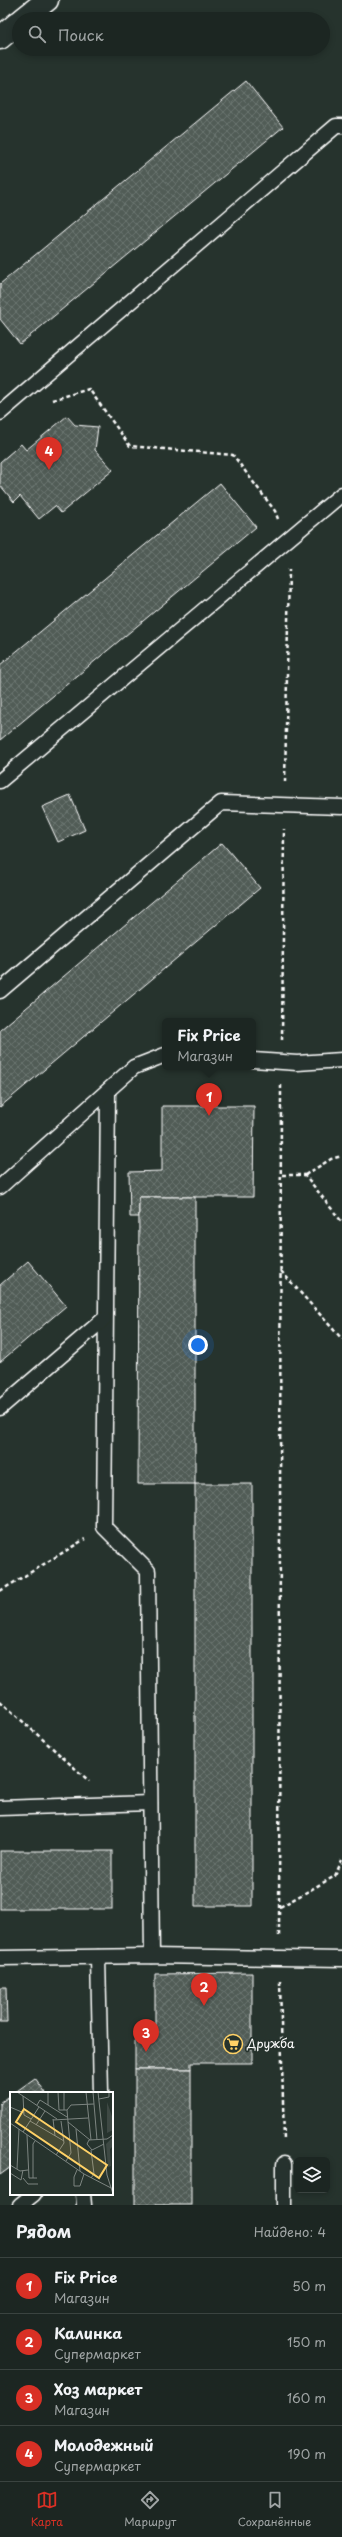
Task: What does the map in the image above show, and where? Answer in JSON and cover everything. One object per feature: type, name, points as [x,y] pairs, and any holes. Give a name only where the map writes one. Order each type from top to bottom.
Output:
[{"type":"main road","points":[[32,12],[47,0]]},
{"type":"main road","points":[[0,38],[12,28]]},
{"type":"lane","points":[[0,413],[336,126],[342,126]]},
{"type":"lane","points":[[0,781],[342,494]]},
{"type":"lane","points":[[0,991],[221,803],[342,807]]},
{"type":"lane","points":[[0,1187],[134,1067],[162,1056]]},
{"type":"lane","points":[[256,1060],[281,1062],[342,1060]]},
{"type":"lane","points":[[108,1091],[104,1319],[104,1527],[148,1571],[152,1956]]},
{"type":"lane","points":[[0,1408],[104,1319]]},
{"type":"lane","points":[[0,1808],[150,1803]]},
{"type":"lane","points":[[0,1958],[152,1956],[342,1959]]},
{"type":"lane","points":[[98,1957],[101,2092]]},
{"type":"lane","points":[[284,2164],[284,2205]]},
{"type":"lane","points":[[20,2205],[33,2195]]},
{"type":"lane","points":[[83,2195],[84,2205]]},
{"type":"path","points":[[44,403],[89,389],[130,446],[233,455],[275,511],[290,565],[281,1062],[282,1174],[279,1907],[284,2164]]},
{"type":"path","points":[[282,1174],[305,1175],[331,1159],[342,1156]]},
{"type":"path","points":[[305,1175],[342,1222]]},
{"type":"path","points":[[281,1271],[342,1339]]},
{"type":"path","points":[[0,1591],[104,1527]]},
{"type":"path","points":[[0,1701],[115,1804]]},
{"type":"path","points":[[279,1907],[334,1876],[342,1860]]},
{"type":"building","points":[[246,81],[283,127],[20,344],[0,319],[0,284]]},
{"type":"building","points":[[67,416],[75,425],[98,427],[95,450],[113,470],[61,513],[55,506],[39,519],[20,496],[14,502],[0,485],[0,462],[21,444],[26,450]]},
{"type":"building","points":[[220,483],[256,527],[0,740],[0,665]]},
{"type":"building","points":[[70,795],[85,830],[58,842],[42,807]]},
{"type":"building","points":[[222,843],[260,888],[0,1107],[0,1030]]},
{"type":"building","points":[[162,1106],[254,1106],[253,1197],[139,1197],[139,1217],[130,1217],[129,1172],[162,1171]]},
{"type":"building","points":[[139,1197],[195,1197],[195,1484],[138,1484]]},
{"type":"building","points":[[28,1261],[66,1306],[0,1362],[0,1285]]},
{"type":"building","points":[[195,1484],[252,1484],[252,1906],[195,1906]]},
{"type":"building","points":[[0,1851],[112,1851],[112,1909],[0,1909]]},
{"type":"building","points":[[252,1973],[252,2063],[191,2063],[191,2069],[135,2069],[135,2038],[155,2039],[155,1974]]},
{"type":"building","points":[[0,1987],[6,1987],[7,2022],[0,2022]]},
{"type":"building","points":[[135,2069],[191,2069],[191,2205],[135,2205]]},
{"type":"building","points":[[35,2078],[45,2092],[15,2092]]},
{"type":"building","points":[[10,2096],[10,2168],[0,2175],[0,2103]]},
{"type":"place","name":"Молодежный","points":[[49,470]]},
{"type":"place","name":"Fix Price","points":[[209,1116]]},
{"type":"place","name":"Калинка","points":[[204,2006]]},
{"type":"place","name":"Дружба","points":[[233,2044]]},
{"type":"place","name":"Хоз маркет","points":[[146,2052]]}]
